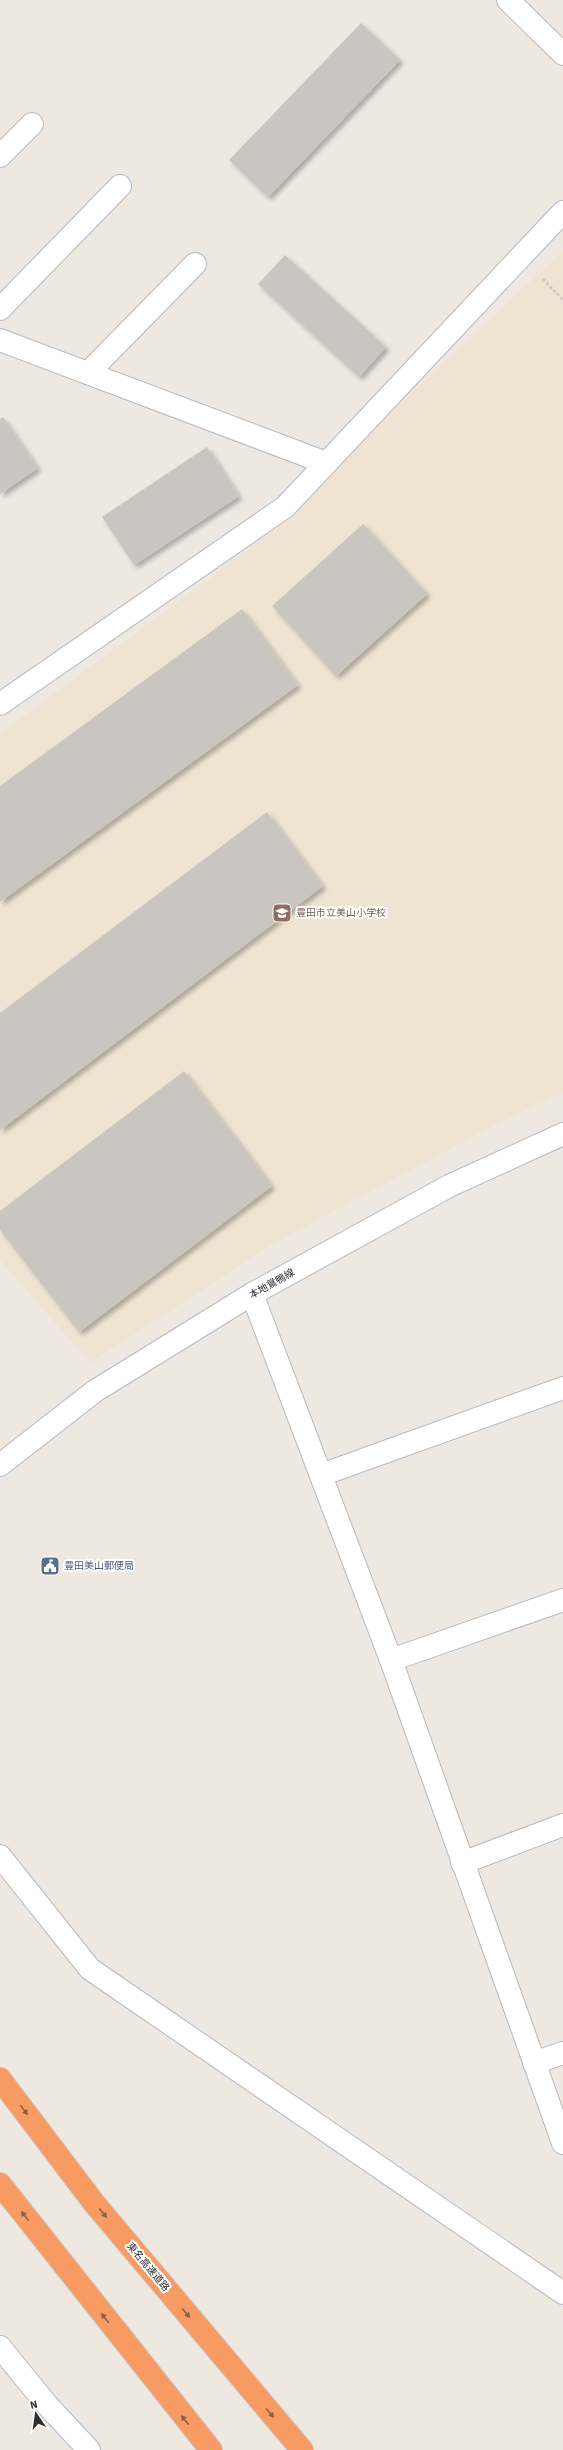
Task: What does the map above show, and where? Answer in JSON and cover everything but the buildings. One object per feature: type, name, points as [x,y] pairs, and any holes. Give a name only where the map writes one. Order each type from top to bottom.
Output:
[{"type":"highway","name":"東名高速道路","points":[[0,2079],[94,2203],[243,2382],[302,2450]]},
{"type":"highway","points":[[0,2184],[211,2450]]},
{"type":"street","points":[[508,0],[563,54]]},
{"type":"street","points":[[0,156],[32,124]]},
{"type":"street","points":[[0,308],[120,186]]},
{"type":"street","points":[[0,704],[284,507],[563,212]]},
{"type":"street","points":[[88,373],[195,264]]},
{"type":"street","points":[[0,340],[326,463]]},
{"type":"street","name":"本地鴛鴨線","points":[[0,1465],[96,1391],[252,1294],[449,1186],[563,1134]]},
{"type":"street","points":[[252,1294],[391,1660],[462,1863],[563,2143]]},
{"type":"street","points":[[320,1475],[563,1388]]},
{"type":"street","points":[[391,1660],[563,1600]]},
{"type":"street","points":[[462,1863],[563,1825]]},
{"type":"street","points":[[0,1856],[90,1970],[563,2293]]},
{"type":"street","points":[[534,2064],[563,2053]]},
{"type":"street","points":[[0,2347],[48,2406],[89,2450]]},
{"type":"shaded area","name":"豊田市立美山小学校","points":[[563,251],[563,1092],[487,1129],[271,1245],[90,1363],[0,1260],[0,734],[296,514],[338,462]]},
{"type":"place","name":"豊田市立美山小学校","points":[[282,913]]},
{"type":"place","name":"豊田美山郵便局","points":[[50,1566]]}]
